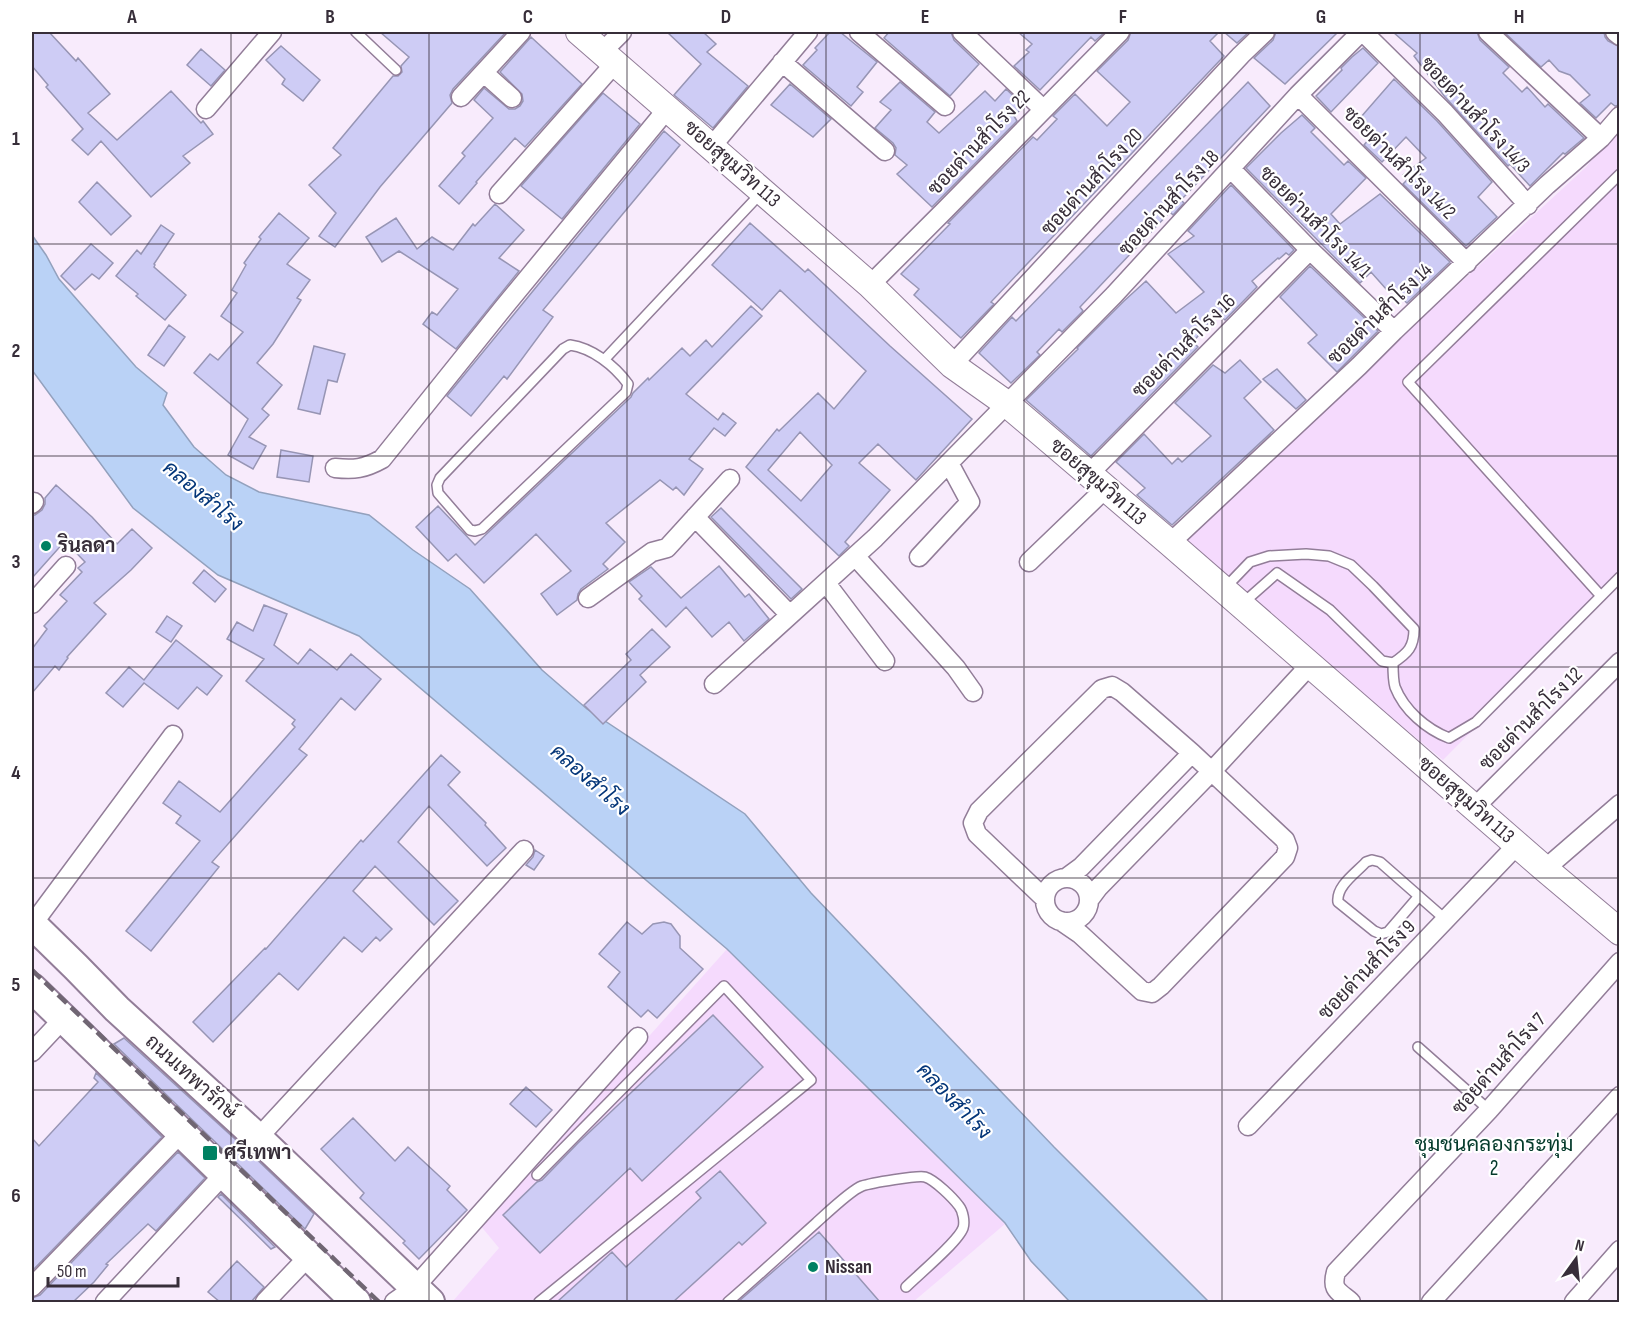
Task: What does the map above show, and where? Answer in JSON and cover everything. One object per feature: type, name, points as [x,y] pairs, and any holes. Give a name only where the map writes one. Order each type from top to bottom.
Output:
[{"type":"main road","name":"ซอยสุขุมวิท 113","points":[[579,32],[870,285],[952,365],[1007,404],[1620,932]]},
{"type":"main road","name":"ถนนเทพารักษ์","points":[[32,925],[117,1009],[258,1138],[413,1298]]},
{"type":"main road","points":[[32,988],[356,1302]]},
{"type":"street","points":[[206,109],[272,32]]},
{"type":"street","points":[[461,97],[521,32]]},
{"type":"street","points":[[499,194],[609,57],[622,32]]},
{"type":"street","points":[[712,146],[808,32]]},
{"type":"street","points":[[859,32],[945,106]]},
{"type":"street","points":[[962,32],[1043,109]]},
{"type":"street","name":"ซอยด่านสำโรง 22","points":[[870,285],[1120,32]]},
{"type":"street","name":"ซอยด่านสำโรง 20","points":[[952,365],[1265,32]]},
{"type":"street","name":"ซอยด่านสำโรง 18","points":[[714,684],[875,538],[1114,295],[1298,95],[1362,32]]},
{"type":"street","name":"ซอยด่านสำโรง 14/3","points":[[1362,32],[1444,113],[1528,205]]},
{"type":"street","points":[[1488,32],[1601,138]]},
{"type":"street","points":[[1615,32],[1620,36]]},
{"type":"street","points":[[782,62],[885,152]]},
{"type":"street","points":[[484,73],[512,98]]},
{"type":"street","name":"ซอยด่านสำโรง 14/2","points":[[1298,95],[1467,263]]},
{"type":"street","points":[[334,468],[352,470],[369,466],[382,459],[668,108]]},
{"type":"street","name":"ซอยด่านสำโรง 14","points":[[1170,543],[1547,185],[1601,138],[1620,116]]},
{"type":"street","name":"ซอยด่านสำโรง 14/1","points":[[1231,169],[1394,331]]},
{"type":"street","name":"ซอยด่านสำโรง 16","points":[[1029,562],[1097,481],[1310,250]]},
{"type":"street","points":[[919,557],[970,502],[949,463]]},
{"type":"street","points":[[588,598],[652,552],[667,548],[729,479]]},
{"type":"street","points":[[695,517],[790,615]]},
{"type":"street","points":[[855,556],[956,668],[973,692]]},
{"type":"street","points":[[32,604],[66,566]]},
{"type":"street","points":[[826,583],[885,661]]},
{"type":"street","name":"ซอยด่านสำโรง 12","points":[[1474,807],[1620,662]]},
{"type":"street","points":[[1061,921],[1068,922],[1082,916],[1089,900],[1098,888],[1212,771],[1310,665]]},
{"type":"street","points":[[1045,899],[977,834],[973,823],[979,811],[1102,689],[1112,686],[1122,692],[1212,771],[1285,840],[1288,849],[1285,857],[1152,993],[1143,991],[1080,934],[1049,913],[1045,899],[1050,886],[1055,881],[1066,878],[1076,879],[1082,883],[1089,900]]},
{"type":"street","points":[[32,925],[173,735]]},
{"type":"street","points":[[1066,878],[1081,867],[1192,753]]},
{"type":"street","points":[[1545,869],[1620,804]]},
{"type":"street","name":"ซอยด่านสำโรง 9","points":[[1248,1126],[1518,844]]},
{"type":"street","points":[[258,1138],[524,850]]},
{"type":"street","name":"ซอยด่านสำโรง 7","points":[[1351,1302],[1336,1289],[1334,1282],[1336,1272],[1489,1110],[1620,962]]},
{"type":"street","points":[[32,1052],[63,1019]]},
{"type":"street","points":[[413,1298],[638,1037]]},
{"type":"street","points":[[1431,1302],[1620,1096]]},
{"type":"street","points":[[32,1287],[181,1132]]},
{"type":"street","points":[[105,1302],[223,1174]]},
{"type":"street","points":[[1574,1302],[1620,1250]]},
{"type":"street","points":[[265,1302],[308,1257]]},
{"type":"lane","points":[[356,32],[396,70]]},
{"type":"lane","points":[[1601,596],[1408,382],[1620,174]]},
{"type":"lane","points":[[604,360],[763,190]]},
{"type":"lane","points":[[570,345],[578,346],[604,360],[628,384],[626,392],[482,530],[470,530],[438,493],[440,478],[563,349],[570,345]]},
{"type":"lane","points":[[1306,554],[1329,556],[1351,565],[1373,586],[1414,629],[1414,641],[1404,656],[1393,663],[1382,661],[1330,610],[1277,573],[1232,597],[1250,562],[1269,556],[1306,554]]},
{"type":"lane","points":[[1393,663],[1394,685],[1404,705],[1433,731],[1449,738],[1476,722],[1620,577]]},
{"type":"lane","points":[[1419,896],[1388,932],[1381,934],[1338,902],[1337,896],[1339,890],[1366,862],[1372,860],[1380,862],[1419,896],[1446,920]]},
{"type":"lane","points":[[537,1175],[724,986],[811,1080],[539,1302]]},
{"type":"lane","points":[[1418,1047],[1489,1110]]},
{"type":"lane","points":[[728,1302],[831,1209],[861,1187],[918,1176],[935,1182],[960,1207],[963,1215],[963,1228],[952,1243],[906,1287]]},
{"type":"shaded area","points":[[1619,127],[1619,583],[1443,760],[1321,659],[1185,540],[1586,167]]},
{"type":"shaded area","points":[[727,949],[1005,1224],[913,1302],[454,1302],[499,1248],[480,1225]]},
{"type":"water","name":"คลองสำโรง","points":[[32,235],[59,279],[136,367],[167,393],[163,405],[194,447],[226,475],[259,492],[369,515],[413,550],[470,589],[542,670],[587,709],[745,814],[811,893],[1054,1147],[1209,1302],[1070,1302],[1031,1261],[1005,1223],[727,949],[359,636],[218,575],[133,508],[32,370]]},
{"type":"building","points":[[32,32],[49,32],[76,61],[78,58],[110,94],[88,113],[117,140],[171,91],[201,123],[203,121],[213,134],[183,156],[190,163],[151,197],[101,141],[88,155],[72,140],[83,129],[46,87],[48,85],[32,66]]},
{"type":"building","points":[[380,32],[506,32],[453,89],[450,95],[452,103],[380,187],[335,247],[319,236],[336,213],[309,185],[341,155],[333,148],[393,76],[398,76],[402,72],[401,66],[409,57]]},
{"type":"building","points":[[667,32],[703,32],[716,44],[707,52],[748,86],[713,128],[674,95],[701,64]]},
{"type":"building","points":[[830,32],[840,32],[877,62],[857,87],[863,92],[851,106],[803,65]]},
{"type":"building","points":[[889,32],[951,32],[954,40],[979,64],[950,96],[884,38]]},
{"type":"building","points":[[1018,32],[1105,32],[1095,41],[1091,37],[1040,90],[1014,66],[1029,52],[1026,50],[1032,44]]},
{"type":"building","points":[[1131,32],[1219,32],[1210,41],[1224,56],[991,302],[994,304],[961,338],[914,295],[919,289],[901,274],[1033,137],[1037,140],[1057,119],[1053,116],[1075,94],[1107,126],[1130,102],[1097,71],[1128,40]]},
{"type":"building","points":[[1224,32],[1249,32],[1237,43]]},
{"type":"building","points":[[1276,32],[1338,32],[1285,84],[1254,58],[1273,40]]},
{"type":"building","points":[[1393,32],[1477,32],[1480,40],[1509,67],[1503,73],[1522,92],[1527,87],[1545,107],[1548,104],[1584,138],[1565,154],[1563,153],[1530,186],[1510,164],[1508,166],[1445,97],[1414,56],[1417,53]]},
{"type":"building","points":[[1504,32],[1604,32],[1608,41],[1620,47],[1620,105],[1615,106],[1611,103],[1596,118],[1580,103],[1590,95],[1570,75],[1559,71],[1549,60],[1541,67]]},
{"type":"building","points":[[531,37],[582,84],[525,147],[515,138],[459,204],[439,186],[465,156],[462,153],[493,118],[474,100],[484,88],[509,109],[520,106],[523,101],[522,94],[500,72]]},
{"type":"building","points":[[281,46],[320,80],[303,101],[282,84],[285,79],[266,60]]},
{"type":"building","points":[[1363,48],[1378,63],[1331,112],[1316,96]]},
{"type":"building","points":[[201,49],[225,70],[211,86],[187,65]]},
{"type":"building","points":[[1394,79],[1437,121],[1492,182],[1478,197],[1497,217],[1466,246],[1403,184],[1407,180],[1403,175],[1426,158],[1406,137],[1382,162],[1364,145],[1369,139],[1354,125]]},
{"type":"building","points":[[900,82],[935,112],[927,122],[939,133],[985,91],[995,101],[1006,89],[1024,106],[1014,116],[1017,121],[932,207],[897,174],[907,165],[895,155],[896,148],[893,143],[875,128],[891,110],[880,102]]},
{"type":"building","points":[[1248,82],[1270,106],[1181,200],[1184,203],[1173,215],[1170,212],[1080,307],[1083,311],[1062,332],[1059,329],[1037,352],[1040,355],[1011,383],[979,353],[1012,317],[1016,321]]},
{"type":"building","points":[[790,84],[831,119],[813,137],[771,105]]},
{"type":"building","points":[[603,93],[640,124],[562,219],[521,186]]},
{"type":"building","points":[[1302,115],[1315,128],[1311,132],[1344,165],[1348,161],[1366,178],[1331,214],[1340,224],[1380,194],[1450,262],[1407,303],[1389,287],[1387,290],[1371,272],[1360,283],[1246,168]]},
{"type":"building","points":[[664,131],[680,145],[543,310],[553,317],[507,379],[504,376],[471,416],[447,396]]},
{"type":"building","points":[[97,182],[131,216],[111,235],[79,202]]},
{"type":"building","points":[[1231,185],[1294,250],[1289,255],[1286,253],[1278,258],[1252,281],[1257,287],[1225,320],[1217,313],[1193,342],[1198,347],[1091,456],[1026,400],[1146,281],[1176,313],[1204,292],[1168,254],[1194,236],[1188,231]]},
{"type":"building","points":[[495,204],[524,230],[499,258],[519,271],[456,349],[423,324],[432,312],[437,315],[458,289],[399,251],[382,262],[366,237],[396,218],[417,249],[432,237],[453,250],[473,224],[475,226]]},
{"type":"building","points":[[279,213],[309,238],[287,264],[310,280],[297,298],[301,300],[273,344],[257,363],[282,385],[262,409],[269,415],[249,437],[266,446],[253,469],[228,455],[248,419],[194,373],[210,354],[218,360],[243,332],[221,316],[237,293],[232,290],[246,265],[244,263],[261,239],[259,237]]},
{"type":"building","points":[[750,223],[805,272],[808,269],[972,419],[916,480],[878,444],[859,463],[890,490],[845,542],[849,546],[839,556],[746,467],[777,429],[779,431],[818,393],[834,409],[866,371],[780,290],[762,310],[712,265]],"holes":[[[800,432],[832,465],[801,501],[768,470]]]},
{"type":"building","points":[[161,225],[174,234],[154,267],[186,295],[165,320],[116,276],[137,250],[141,254]]},
{"type":"building","points":[[91,244],[113,263],[99,279],[92,274],[75,290],[61,276]]},
{"type":"building","points":[[1310,266],[1378,331],[1337,372],[1308,343],[1317,335],[1280,297]]},
{"type":"building","points":[[751,306],[762,316],[686,394],[718,420],[723,413],[736,423],[725,436],[714,428],[689,459],[703,469],[684,495],[676,487],[673,490],[660,480],[606,523],[625,542],[603,564],[608,569],[581,589],[577,600],[557,615],[541,594],[571,571],[536,534],[484,583],[456,554],[448,561],[416,527],[438,506],[475,545],[682,348],[690,356],[706,340],[712,347]]},
{"type":"building","points":[[169,325],[185,337],[164,366],[148,355]]},
{"type":"building","points":[[314,346],[345,354],[337,382],[328,380],[320,414],[298,409]]},
{"type":"building","points":[[1240,360],[1261,382],[1244,398],[1274,430],[1172,525],[1137,495],[1145,488],[1116,462],[1144,434],[1172,464],[1178,458],[1182,462],[1211,436],[1175,403],[1213,365],[1225,373]]},
{"type":"building","points":[[1277,369],[1306,400],[1296,409],[1263,379]]},
{"type":"building","points":[[281,450],[313,456],[309,482],[277,477]]},
{"type":"building","points":[[56,485],[92,517],[117,544],[132,529],[152,548],[94,603],[106,614],[67,657],[59,670],[55,666],[32,693],[32,649],[47,629],[44,626],[67,601],[60,595],[82,572],[78,568],[85,562],[65,541],[32,578],[32,515],[42,510],[45,498]]},
{"type":"building","points":[[721,508],[802,589],[791,599],[711,517]]},
{"type":"building","points":[[719,566],[745,597],[749,594],[769,619],[744,641],[729,622],[712,637],[686,607],[666,627],[639,599],[642,596],[629,582],[651,567],[681,598]]},
{"type":"building","points":[[204,570],[226,589],[215,602],[193,583]]},
{"type":"building","points":[[264,605],[287,614],[274,645],[298,664],[310,649],[337,670],[351,654],[381,679],[355,710],[341,698],[299,749],[307,755],[212,862],[219,867],[151,951],[126,931],[200,841],[176,823],[181,816],[163,803],[179,781],[220,812],[295,727],[292,724],[295,720],[246,681],[264,659],[227,639],[237,622],[253,631]]},
{"type":"building","points":[[167,616],[182,626],[171,642],[156,632]]},
{"type":"building","points":[[652,629],[670,647],[640,675],[646,682],[603,724],[584,705],[631,660],[626,654]]},
{"type":"building","points":[[176,640],[222,676],[207,695],[197,687],[178,709],[144,683],[123,707],[106,693],[129,667],[144,680]]},
{"type":"building","points":[[441,755],[460,772],[448,785],[486,823],[485,825],[506,848],[487,866],[429,806],[398,842],[458,901],[434,925],[375,866],[353,891],[392,929],[380,941],[376,937],[362,952],[344,937],[298,990],[279,973],[213,1042],[193,1022],[266,949],[361,840],[363,842]]},
{"type":"building","points":[[535,850],[544,856],[534,870],[526,865],[533,857]]},
{"type":"building","points":[[627,922],[642,934],[653,924],[664,922],[671,924],[680,936],[680,948],[703,969],[657,1018],[648,1010],[641,1017],[608,987],[620,972],[599,954]]},
{"type":"building","points":[[713,1015],[763,1067],[642,1181],[630,1168],[540,1253],[503,1215]]},
{"type":"building","points":[[124,1038],[314,1214],[305,1229],[114,1044]]},
{"type":"building","points":[[96,1073],[162,1137],[32,1271],[32,1138],[39,1146],[98,1082],[94,1078]]},
{"type":"building","points":[[526,1087],[552,1110],[536,1127],[510,1104]]},
{"type":"building","points":[[353,1118],[395,1161],[408,1147],[450,1186],[447,1190],[467,1210],[419,1259],[403,1243],[405,1241],[360,1198],[364,1193],[321,1149]]},
{"type":"building","points":[[178,1152],[205,1178],[156,1231],[148,1224],[106,1264],[108,1265],[94,1282],[73,1302],[32,1302],[32,1298],[40,1295]]},
{"type":"building","points":[[720,1171],[766,1223],[742,1245],[739,1242],[673,1302],[557,1302],[612,1252],[626,1267],[701,1198],[696,1192]]},
{"type":"building","points":[[221,1194],[275,1247],[271,1249],[218,1197]]},
{"type":"building","name":"Nissan","points":[[819,1232],[880,1302],[738,1302],[777,1268]]},
{"type":"building","points":[[237,1261],[264,1287],[251,1302],[220,1302],[208,1292]]},
{"type":"railway","points":[[32,970],[379,1302]]},
{"type":"place","name":"รินลดา","points":[[46,546]]},
{"type":"place","name":"ศรีเทพา","points":[[210,1153]]},
{"type":"place","name":"Nissan","points":[[813,1267]]},
{"type":"district","name":"ชุมชนคลองกระทุ่ม 2","points":[[1494,1156]]}]
